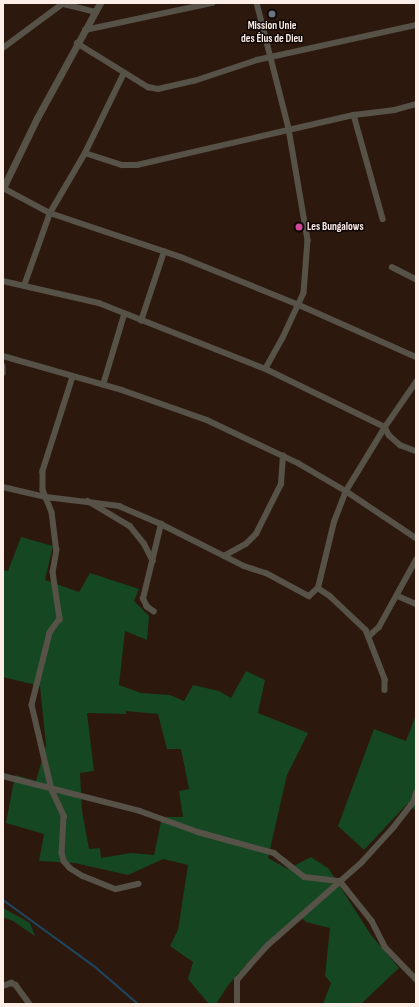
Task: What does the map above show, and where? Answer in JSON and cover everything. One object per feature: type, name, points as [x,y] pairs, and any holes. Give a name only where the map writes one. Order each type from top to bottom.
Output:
[{"type":"street","points":[[100,3],[77,43],[3,188],[50,213],[164,252],[297,304],[416,357]]},
{"type":"street","points":[[85,30],[194,5],[212,3]]},
{"type":"street","points":[[257,3],[289,129],[308,240],[304,293],[297,304],[283,338],[266,369]]},
{"type":"street","points":[[3,48],[60,4],[94,12]]},
{"type":"street","points":[[77,43],[148,87],[168,88],[271,57],[416,25]]},
{"type":"street","points":[[24,286],[50,213],[86,153],[124,73]]},
{"type":"street","points":[[86,153],[122,165],[136,166],[289,129],[354,115],[395,110],[416,104]]},
{"type":"street","points":[[354,115],[383,219]]},
{"type":"street","points":[[141,321],[164,252]]},
{"type":"street","points":[[392,267],[416,279]]},
{"type":"street","points":[[3,281],[99,303],[124,315],[266,369],[385,427],[389,435],[400,445],[416,451]]},
{"type":"street","points":[[103,385],[124,315]]},
{"type":"street","points":[[3,356],[103,385],[207,420],[283,456],[346,491],[416,538]]},
{"type":"street","points":[[3,366],[3,373]]},
{"type":"street","points":[[73,377],[43,471],[43,490],[52,512],[57,550],[53,572],[60,619],[50,633],[32,700],[52,790],[64,816],[62,853],[70,868],[116,889],[138,884]]},
{"type":"street","points":[[3,488],[46,497],[119,506],[161,524],[224,556],[266,573],[306,596],[312,596],[318,588],[334,522],[346,491],[385,427],[416,382]]},
{"type":"street","points":[[224,556],[246,544],[256,534],[281,484],[283,456]]},
{"type":"street","points":[[88,501],[130,526],[144,543],[154,562]]},
{"type":"street","points":[[154,612],[147,607],[143,599],[154,562],[161,524]]},
{"type":"street","points":[[369,636],[380,627],[416,560]]},
{"type":"street","points":[[318,588],[330,596],[359,622],[369,636],[386,679],[385,690]]},
{"type":"street","points":[[398,596],[416,604]]},
{"type":"street","points":[[3,776],[52,790],[133,809],[198,832],[274,853],[305,878],[340,881],[372,921],[385,947],[416,979]]},
{"type":"street","points":[[237,1004],[237,980],[268,945],[340,881],[393,828],[414,801],[416,793]]},
{"type":"street","points":[[3,986],[11,983],[16,985],[30,1004]]},
{"type":"green space","points":[[21,537],[53,546],[45,580],[79,592],[90,573],[139,589],[134,601],[149,616],[147,640],[125,631],[119,685],[141,693],[170,695],[184,701],[193,685],[219,691],[231,698],[246,671],[265,680],[258,713],[308,733],[287,775],[268,858],[288,869],[311,857],[329,869],[371,935],[399,968],[361,1004],[323,1004],[331,983],[325,976],[330,928],[306,922],[301,917],[259,950],[229,984],[216,1004],[209,1004],[188,979],[193,962],[170,946],[178,930],[188,865],[163,859],[128,875],[75,863],[39,861],[44,834],[6,823],[15,775],[36,781],[46,745],[40,686],[3,677],[3,570],[8,571]],"holes":[[[126,711],[158,714],[167,749],[181,749],[189,789],[179,791],[183,817],[162,817],[154,855],[131,853],[101,858],[100,848],[89,849],[82,811],[80,773],[94,771],[87,713],[126,714]]]},
{"type":"green space","points":[[416,715],[416,811],[408,803],[364,850],[338,826],[374,729],[406,741]]},
{"type":"green space","points":[[3,908],[30,923],[35,936],[13,921],[3,917]]},
{"type":"waterway","points":[[3,900],[94,966],[138,1004]]},
{"type":"place","name":"Mission Unie des Élus de Dieu","points":[[272,14]]},
{"type":"place","name":"Les Bungalows","points":[[299,227]]}]
